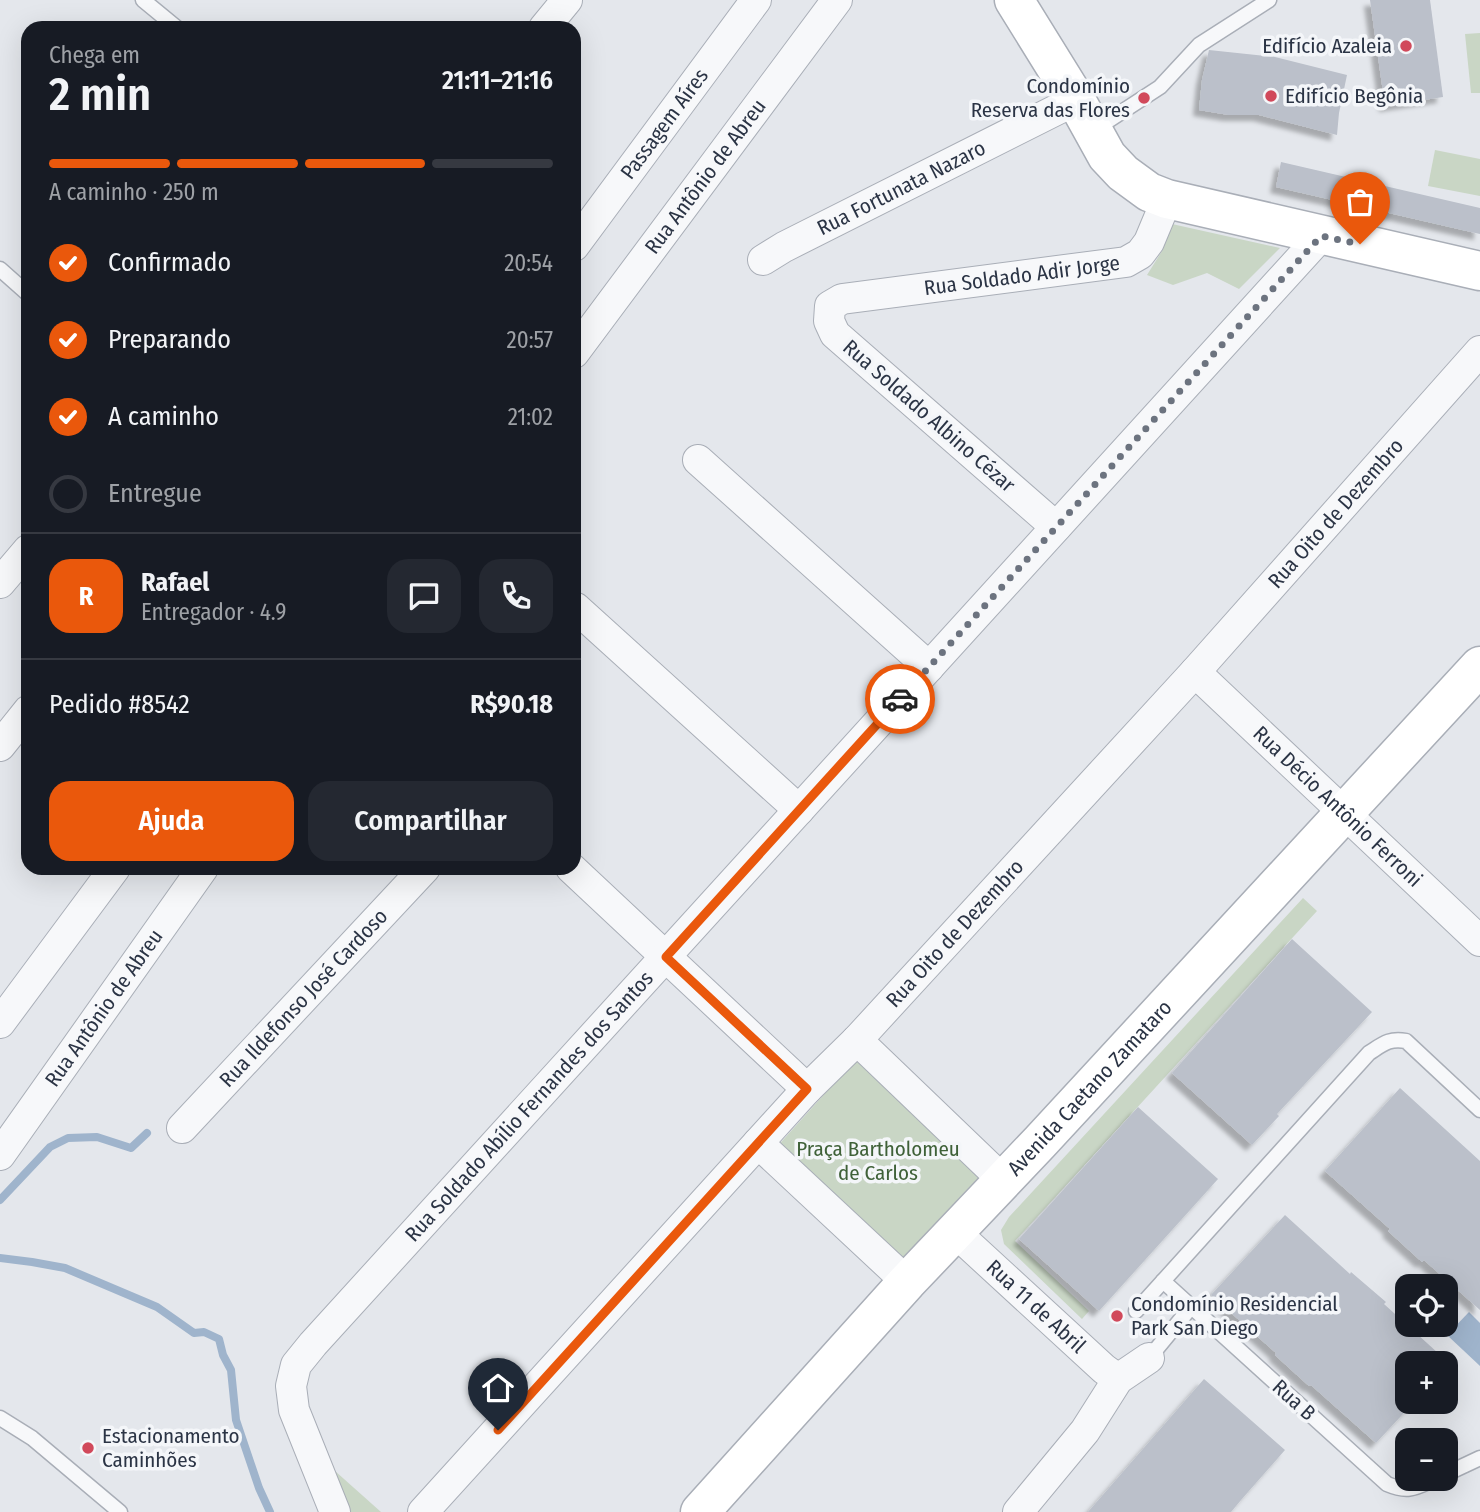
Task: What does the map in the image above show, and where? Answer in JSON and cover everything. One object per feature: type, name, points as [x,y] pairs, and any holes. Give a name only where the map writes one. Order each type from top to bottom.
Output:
[{"type":"main road","points":[[1014,0],[1107,156],[1123,173],[1149,192],[1167,199],[1321,236],[1480,271]]},
{"type":"main road","name":"Avenida Caetano Zamataro","points":[[700,1512],[907,1282],[1004,1181],[1480,666]]},
{"type":"street","points":[[550,21],[567,0]]},
{"type":"street","name":"Passagem Aíres","points":[[581,237],[756,0]]},
{"type":"street","name":"Rua Antônio de Abreu","points":[[581,344],[837,0]]},
{"type":"street","name":"Rua Fortunata Nazaro","points":[[763,260],[797,241],[1084,115]]},
{"type":"street","name":"Rua Soldado Adir Jorge","points":[[842,299],[1126,262],[1140,254],[1149,242],[1167,199]]},
{"type":"street","name":"Rua Soldado Abílio Fernandes dos Santos","points":[[335,1512],[295,1410],[291,1386],[296,1365],[1321,236]]},
{"type":"street","name":"Rua Soldado Albino Cézar","points":[[842,299],[830,306],[829,321],[835,334],[1056,527]]},
{"type":"street","name":"Rua Oito de Dezembro","points":[[423,1512],[807,1089],[857,1040],[1195,672],[1480,351]]},
{"type":"street","points":[[698,460],[929,667]]},
{"type":"street","points":[[0,583],[21,558]]},
{"type":"street","points":[[581,613],[799,810]]},
{"type":"street","name":"Rua Décio Antônio Ferroni","points":[[1195,672],[1480,941]]},
{"type":"street","points":[[0,746],[21,720]]},
{"type":"street","points":[[0,1023],[110,875]]},
{"type":"street","name":"Rua Antônio de Abreu","points":[[2,1150],[198,875]]},
{"type":"street","name":"Rua Ildefonso José Cardoso","points":[[182,1128],[418,875]]},
{"type":"street","points":[[578,875],[807,1089]]},
{"type":"street","points":[[857,1040],[1004,1181]]},
{"type":"street","points":[[758,1143],[907,1282]]},
{"type":"street","name":"Rua 11 de Abril","points":[[955,1232],[1118,1379]]},
{"type":"street","points":[[1018,1512],[1085,1431],[1118,1379],[1149,1358]]},
{"type":"lane","points":[[143,0],[168,21]]},
{"type":"lane","points":[[1084,115],[1160,87],[1199,44],[1269,0]]},
{"type":"lane","points":[[0,269],[21,288]]},
{"type":"lane","points":[[1136,1311],[1369,1053],[1384,1043],[1395,1039],[1406,1041],[1480,1110]]},
{"type":"lane","name":"Rua B","points":[[1163,1281],[1387,1485],[1395,1488]]},
{"type":"lane","points":[[1149,1358],[1191,1307]]},
{"type":"lane","points":[[0,1418],[32,1438],[120,1512]]},
{"type":"lane","points":[[1458,1468],[1480,1458]]},
{"type":"green space","points":[[1480,33],[1480,93],[1471,93],[1465,34]]},
{"type":"green space","points":[[1435,150],[1480,159],[1480,196],[1428,186]]},
{"type":"green space","points":[[1172,224],[1280,248],[1239,289],[1207,273],[1173,285],[1147,275],[1162,251]]},
{"type":"green space","points":[[1303,898],[1317,911],[1015,1241],[1089,1311],[1082,1319],[1004,1244],[1001,1230],[1009,1217]]},
{"type":"green space","name":"Praça Bartholomeu de Carlos","points":[[855,1060],[983,1173],[903,1263],[774,1150]]},
{"type":"green space","points":[[335,1471],[381,1512],[347,1512]]},
{"type":"water","points":[[1469,1312],[1480,1323],[1480,1366],[1449,1337],[1458,1337],[1458,1324]]},
{"type":"building","name":"Edifício Azaleia","points":[[1370,0],[1430,0],[1443,97],[1385,106]]},
{"type":"building","name":"Edifício Begônia","points":[[1209,50],[1275,57],[1347,75],[1337,135],[1259,115],[1229,115],[1199,110]]},
{"type":"building","points":[[1281,162],[1480,208],[1480,234],[1276,187]]},
{"type":"building","points":[[1292,939],[1372,1012],[1277,1114],[1279,1116],[1252,1145],[1172,1073]]},
{"type":"building","points":[[1400,1088],[1480,1161],[1480,1310],[1458,1290],[1458,1274],[1440,1274],[1424,1260],[1422,1262],[1388,1231],[1390,1229],[1325,1171]]},
{"type":"building","points":[[1138,1107],[1218,1179],[1099,1311],[1019,1239]]},
{"type":"building","points":[[1285,1215],[1350,1274],[1351,1272],[1386,1302],[1384,1304],[1395,1314],[1395,1337],[1420,1337],[1436,1351],[1395,1351],[1395,1414],[1403,1414],[1376,1443],[1309,1386],[1211,1295]]},
{"type":"building","points":[[1204,1379],[1285,1450],[1231,1512],[1088,1512]]},
{"type":"waterway","points":[[0,1200],[50,1147],[68,1138],[97,1137],[131,1148],[147,1133]]},
{"type":"waterway","points":[[0,1258],[65,1268],[157,1307],[194,1333],[204,1332],[219,1339],[231,1370],[236,1420],[270,1512]]},
{"type":"way so far","points":[[900,699],[1321,236],[1360,244]]},
{"type":"place","name":"Edifício Azaleia","points":[[1406,46]]},
{"type":"place","name":"Edifício Begônia","points":[[1271,96]]},
{"type":"place","name":"Condomínio Reserva das Flores","points":[[1144,98]]},
{"type":"place","name":"Condomínio Residencial Park San Diego","points":[[1117,1316]]},
{"type":"place","name":"Estacionamento Caminhões","points":[[88,1448]]},
{"type":"route","points":[[498,1430],[807,1089],[666,957],[900,699]]}]
